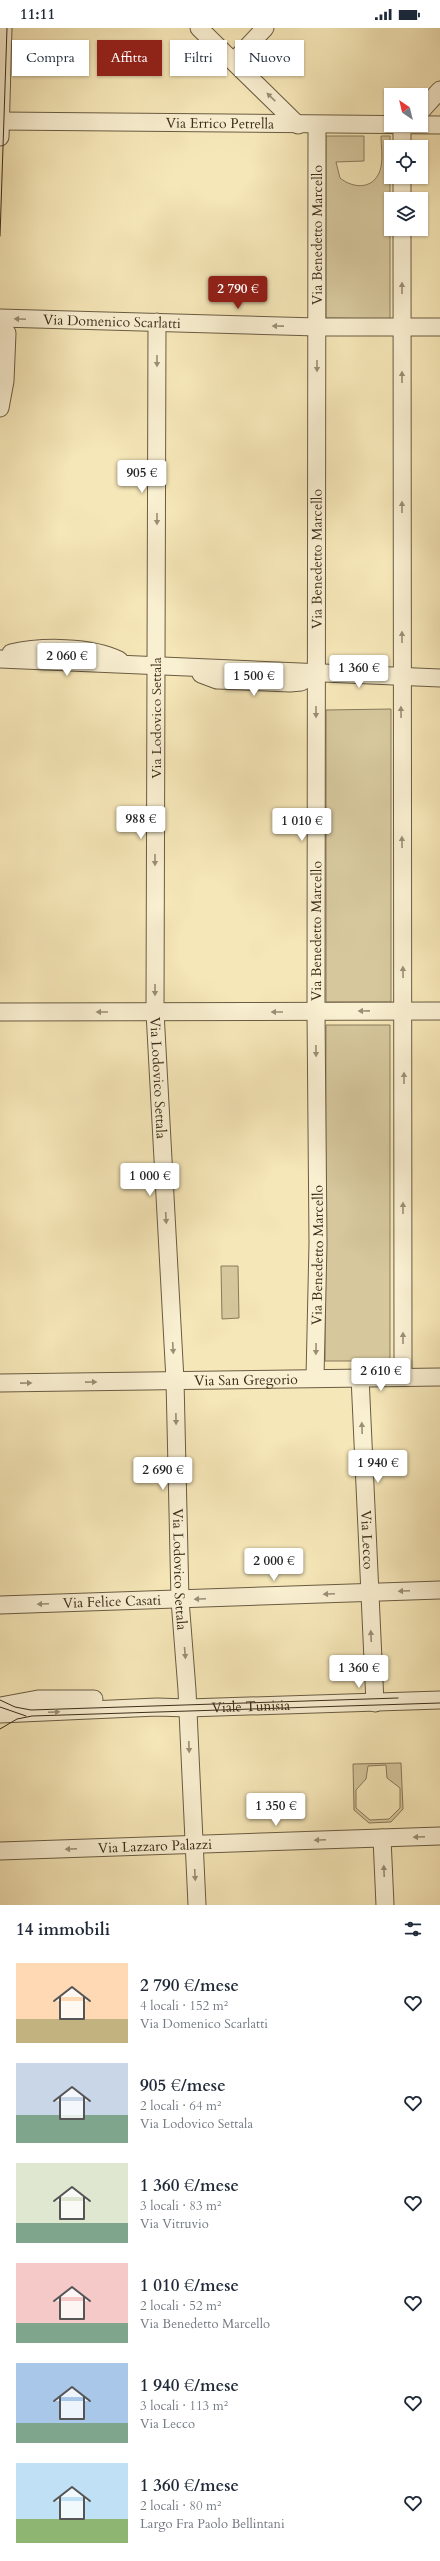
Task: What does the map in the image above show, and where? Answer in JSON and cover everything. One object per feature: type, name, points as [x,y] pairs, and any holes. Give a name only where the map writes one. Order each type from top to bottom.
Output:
[{"type":"street","points":[[0,137],[3,28]]},
{"type":"street","points":[[200,28],[298,125]]},
{"type":"street","points":[[234,61],[265,28]]},
{"type":"street","points":[[428,103],[440,90]]},
{"type":"street","name":"Via Errico Petrella","points":[[0,121],[384,125]]},
{"type":"street","name":"Via Benedetto Marcello","points":[[315,1378],[318,1243],[316,1012],[317,125]]},
{"type":"street","name":"Via Errico Petrella","points":[[428,126],[440,126]]},
{"type":"street","points":[[402,236],[402,676],[400,700],[404,1011],[403,1377]]},
{"type":"street","name":"Via Domenico Scarlatti","points":[[0,318],[317,327],[440,327]]},
{"type":"street","name":"Via Lodovico Settala","points":[[157,322],[155,1012],[175,1380],[180,1600],[188,1708],[197,1905]]},
{"type":"street","points":[[0,324],[7,332],[5,381],[0,408]]},
{"type":"street","points":[[0,655],[32,649],[89,651],[106,654],[130,665]]},
{"type":"street","points":[[0,659],[440,678]]},
{"type":"street","points":[[402,676],[421,667],[440,668]]},
{"type":"street","points":[[0,1012],[440,1011]]},
{"type":"street","name":"Via Lecco","points":[[360,1377],[368,1592],[375,1702]]},
{"type":"street","name":"Via San Gregorio","points":[[0,1383],[440,1377]]},
{"type":"street","name":"Via Felice Casati","points":[[0,1605],[440,1590]]},
{"type":"street","name":"Viale Tunisia","points":[[0,1706],[45,1699],[125,1698],[157,1707]]},
{"type":"street","name":"Viale Tunisia","points":[[0,1714],[157,1707],[188,1708],[440,1700]]},
{"type":"street","points":[[385,1905],[391,1838],[440,1836]]},
{"type":"street","name":"Via Lazzaro Palazzi","points":[[0,1851],[391,1838]]},
{"type":"shaded area","points":[[326,136],[364,136],[364,161],[336,162],[340,178],[346,182],[358,186],[375,180],[381,167],[381,136],[390,136],[390,140],[384,140],[384,184],[390,184],[390,192],[384,192],[384,236],[390,236],[390,319],[326,318]]},
{"type":"shaded area","points":[[391,709],[391,1002],[326,1002],[326,710]]},
{"type":"shaded area","points":[[326,1025],[390,1025],[390,1361],[325,1361]]},
{"type":"shaded area","points":[[221,1266],[238,1266],[239,1318],[222,1319]]},
{"type":"shaded area","points":[[401,1763],[403,1809],[391,1822],[369,1823],[354,1810],[353,1764]],"holes":[[[386,1765],[387,1778],[400,1788],[400,1808],[389,1819],[370,1820],[356,1808],[356,1790],[366,1779],[368,1766]]]},
{"type":"tram line","points":[[0,236],[7,28]]},
{"type":"tram line","points":[[0,1700],[15,1707],[31,1710],[398,1698]]},
{"type":"tram line","points":[[0,1729],[17,1719],[32,1716],[440,1703]]},
{"type":"tram line","points":[[0,1707],[26,1716]]}]
